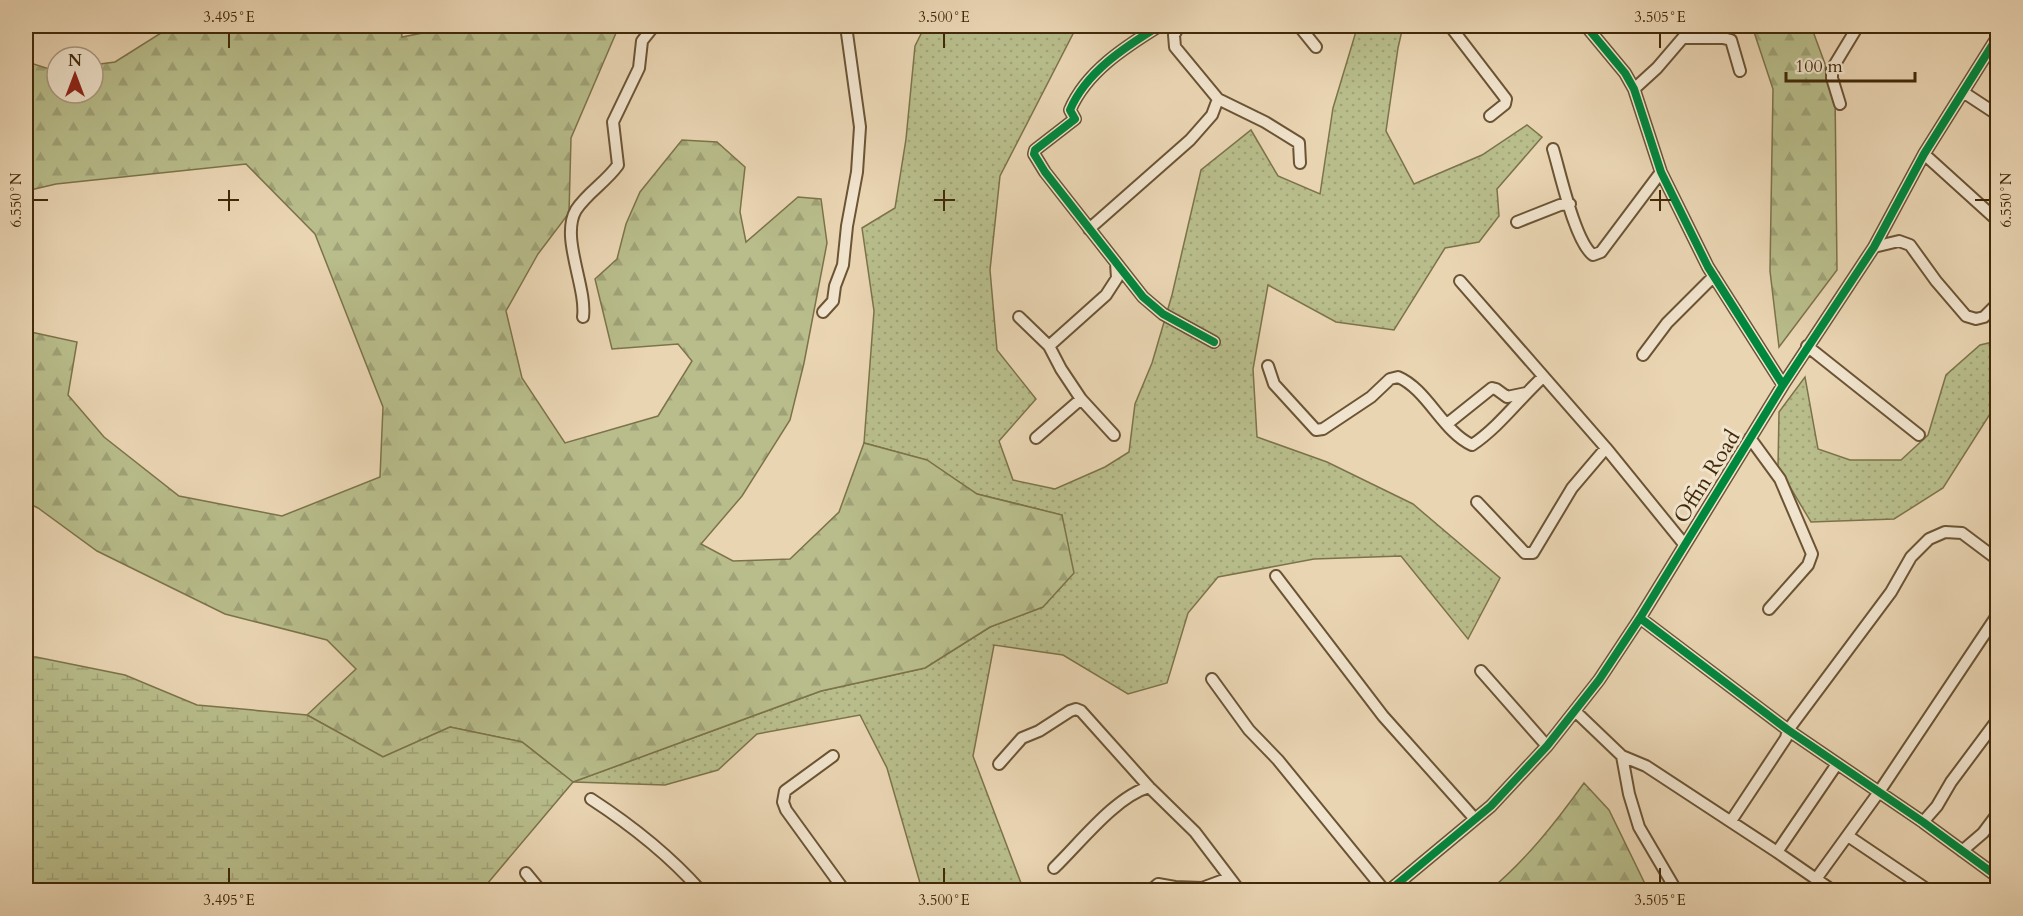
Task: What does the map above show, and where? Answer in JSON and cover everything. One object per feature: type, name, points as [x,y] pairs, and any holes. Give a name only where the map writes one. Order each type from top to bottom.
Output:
[{"type":"street","points":[[583,317],[584,309],[575,266],[571,222],[582,202],[618,165],[619,157],[613,122],[639,68],[642,41],[654,26]]},
{"type":"street","points":[[824,312],[833,301],[843,265],[847,226],[857,172],[860,127],[846,26]]},
{"type":"street","points":[[1159,26],[1133,42],[1089,80],[1076,96],[1070,110],[1075,119],[1035,150],[1034,154],[1045,172],[1143,297],[1163,314],[1214,342]]},
{"type":"street","points":[[1179,26],[1174,35],[1175,47],[1218,99],[1259,118],[1299,143],[1300,164]]},
{"type":"street","points":[[1299,26],[1316,48]]},
{"type":"street","points":[[1450,26],[1506,99],[1505,104],[1490,116]]},
{"type":"street","points":[[1586,26],[1625,73],[1634,89],[1661,172],[1714,276],[1783,385]]},
{"type":"street","points":[[1634,89],[1693,26]]},
{"type":"street","points":[[1840,104],[1832,78],[1832,69],[1858,26]]},
{"type":"street","name":"Offin Road","points":[[1390,891],[1491,806],[1576,712],[1640,618],[1807,346],[1874,247],[1924,154],[1998,36]]},
{"type":"street","points":[[1684,38],[1731,40],[1740,71]]},
{"type":"street","points":[[1963,92],[1998,115]]},
{"type":"street","points":[[1089,229],[1190,140],[1212,115],[1218,99]]},
{"type":"street","points":[[1553,148],[1578,232],[1589,253],[1597,255],[1661,172]]},
{"type":"street","points":[[1924,154],[1998,221]]},
{"type":"street","points":[[1516,222],[1560,205],[1570,204]]},
{"type":"street","points":[[1874,247],[1899,241],[1910,245],[1936,281],[1966,316],[1976,319],[1984,317],[1998,303]]},
{"type":"street","points":[[1049,346],[1106,295],[1117,278],[1116,262]]},
{"type":"street","points":[[1643,355],[1667,324],[1714,276]]},
{"type":"street","points":[[1460,281],[1606,448],[1684,544]]},
{"type":"street","points":[[1019,317],[1049,346],[1081,399],[1114,435]]},
{"type":"street","points":[[1807,346],[1919,435]]},
{"type":"street","points":[[1268,366],[1274,384],[1316,430],[1323,429],[1371,397],[1390,379],[1398,377],[1412,386],[1447,424],[1472,445],[1512,410],[1543,377]]},
{"type":"street","points":[[1447,424],[1492,388],[1507,397],[1526,393]]},
{"type":"street","points":[[1036,438],[1081,399]]},
{"type":"street","points":[[1750,438],[1780,479],[1812,554],[1808,565],[1769,609]]},
{"type":"street","points":[[1477,502],[1525,553],[1533,553],[1572,488],[1606,448]]},
{"type":"street","points":[[1731,821],[1786,738],[1788,730],[1891,592],[1911,557],[1929,539],[1945,532],[1962,533],[1998,560]]},
{"type":"street","points":[[1276,576],[1383,716],[1475,819]]},
{"type":"street","points":[[1816,879],[1879,792],[1998,614]]},
{"type":"street","points":[[1640,618],[1788,730],[1923,822],[1998,878]]},
{"type":"street","points":[[1481,671],[1547,746]]},
{"type":"street","points":[[1212,679],[1249,730],[1283,766],[1384,891]]},
{"type":"street","points":[[999,764],[1022,738],[1039,731],[1070,711],[1076,709],[1081,711],[1149,787],[1195,832],[1239,891]]},
{"type":"street","points":[[1576,712],[1622,756],[1646,766],[1832,891]]},
{"type":"street","points":[[1923,822],[1937,806],[1951,782],[1998,719]]},
{"type":"street","points":[[833,756],[785,791],[783,802],[786,810],[844,891]]},
{"type":"street","points":[[1622,756],[1629,794],[1639,827],[1676,891]]},
{"type":"street","points":[[1777,852],[1837,764]]},
{"type":"street","points":[[1054,868],[1107,814],[1132,795],[1149,787]]},
{"type":"street","points":[[591,799],[642,834],[666,855],[699,891]]},
{"type":"street","points":[[1962,851],[1983,833],[1998,813]]},
{"type":"street","points":[[1848,836],[1928,891]]},
{"type":"street","points":[[526,873],[540,891]]},
{"type":"street","points":[[1151,891],[1158,884],[1202,888],[1229,878]]},
{"type":"green space","points":[[172,26],[401,26],[402,37],[458,26],[619,26],[571,138],[569,213],[538,254],[506,311],[522,378],[565,443],[658,416],[692,361],[678,344],[612,349],[595,279],[617,259],[626,224],[640,192],[682,140],[717,142],[745,167],[740,212],[746,242],[798,197],[821,199],[827,243],[804,363],[790,420],[742,496],[701,544],[733,561],[790,559],[839,512],[864,443],[927,460],[977,494],[1062,515],[1074,573],[1043,607],[990,627],[925,668],[821,691],[573,782],[522,742],[450,727],[383,757],[307,715],[356,669],[327,640],[225,614],[97,551],[38,508],[26,502],[26,331],[77,342],[68,395],[104,437],[179,496],[282,516],[380,477],[383,407],[315,234],[246,164],[56,184],[26,191],[26,72],[34,64],[45,68],[45,105],[105,105],[105,63],[115,62]]},
{"type":"green space","points":[[925,26],[1077,26],[1000,176],[990,270],[997,350],[1036,399],[999,441],[1013,480],[1055,489],[1105,467],[1129,452],[1135,404],[1152,363],[1172,295],[1201,170],[1251,130],[1278,176],[1320,194],[1333,108],[1357,28],[1403,26],[1386,131],[1414,184],[1482,155],[1527,125],[1542,137],[1497,189],[1499,216],[1479,242],[1445,248],[1394,330],[1336,322],[1268,285],[1253,369],[1257,437],[1327,462],[1413,504],[1500,578],[1468,639],[1401,556],[1314,559],[1218,577],[1188,613],[1167,683],[1128,694],[1063,655],[994,645],[973,756],[1021,883],[1035,890],[922,890],[887,768],[860,715],[757,734],[718,770],[665,785],[573,782],[821,691],[925,668],[990,627],[1043,607],[1062,515],[977,494],[926,460],[864,443],[874,311],[862,228],[895,208],[906,139],[915,46]]},
{"type":"green space","points":[[1752,26],[1811,26],[1835,91],[1837,270],[1779,347],[1770,271],[1773,89]]},
{"type":"green space","points":[[1997,341],[1997,403],[1943,488],[1894,519],[1811,522],[1778,467],[1779,412],[1805,377],[1818,449],[1850,460],[1901,460],[1928,435],[1946,375],[1980,345]]},
{"type":"green space","points":[[26,657],[125,675],[197,705],[307,715],[383,757],[450,727],[522,742],[573,782],[482,890],[26,890]]},
{"type":"green space","points":[[1584,783],[1609,810],[1648,890],[1490,890],[1540,840]]},
{"type":"cycle path","points":[[1159,26],[1120,52],[1096,72],[1077,96],[1070,110],[1075,119],[1035,150],[1034,154],[1045,172],[1143,297],[1163,314],[1214,342]]},
{"type":"cycle path","points":[[1586,26],[1625,73],[1634,89],[1661,172],[1708,267],[1783,385]]},
{"type":"cycle path","points":[[1390,890],[1491,806],[1547,746],[1599,680],[1640,618],[1783,385],[1874,247],[1924,154],[1998,36]]},
{"type":"cycle path","points":[[1640,618],[1788,730],[1923,822],[1998,877]]}]
